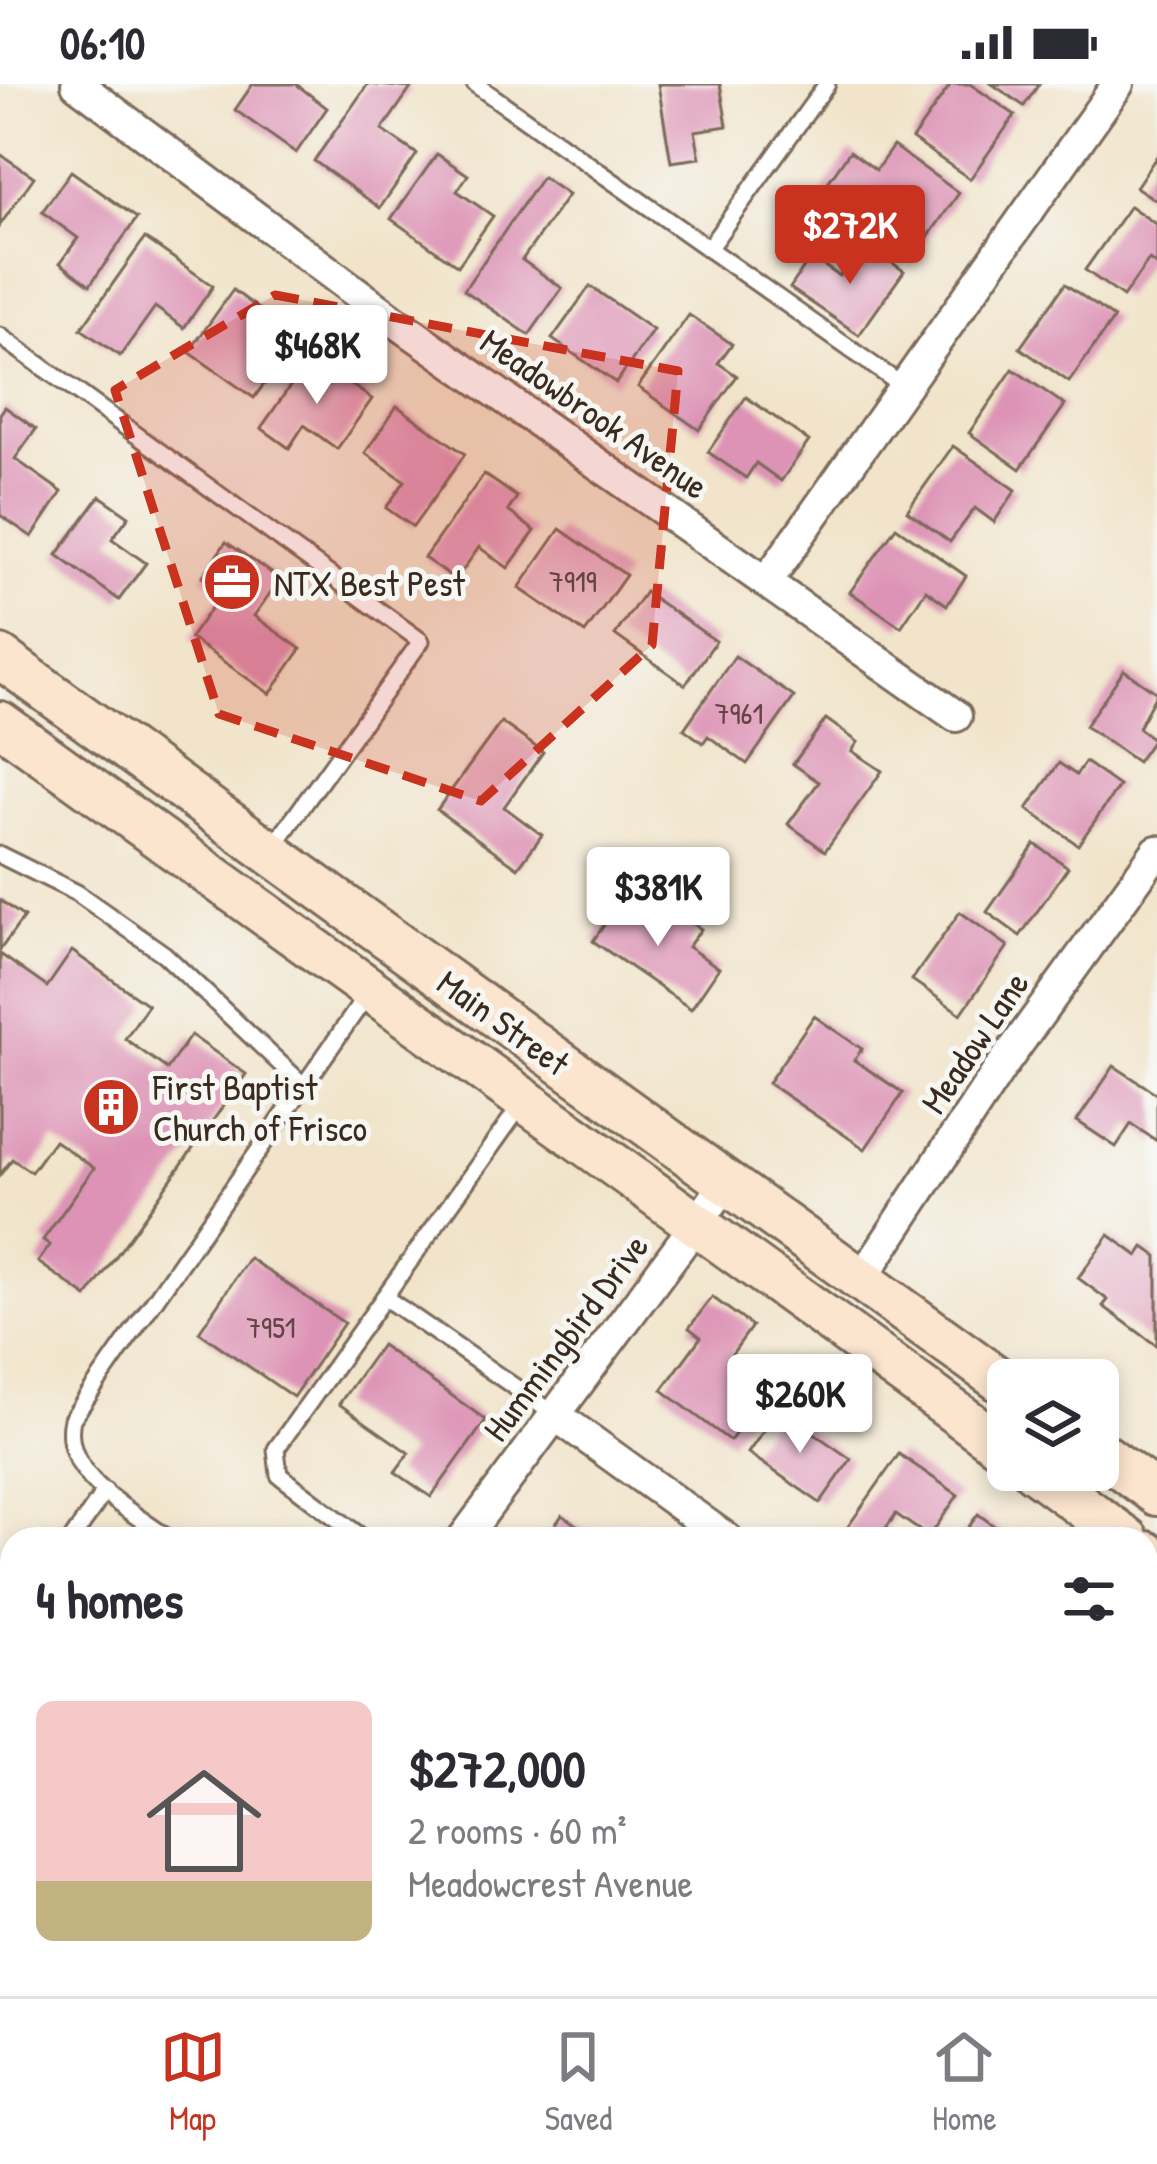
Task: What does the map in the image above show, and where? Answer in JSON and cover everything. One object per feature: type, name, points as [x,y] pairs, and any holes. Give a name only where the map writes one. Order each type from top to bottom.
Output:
[{"type":"main road","name":"Main Street","points":[[0,657],[987,1371]]},
{"type":"main road","name":"Main Street","points":[[0,724],[369,992],[699,1223],[987,1436]]},
{"type":"main road","points":[[239,897],[269,853]]},
{"type":"main road","points":[[369,992],[400,948]]},
{"type":"main road","points":[[1119,1466],[1157,1493]]},
{"type":"main road","points":[[1061,1491],[1110,1527]]},
{"type":"street","name":"Meadowbrook Avenue","points":[[77,84],[392,319],[956,716]]},
{"type":"street","points":[[767,581],[1118,84]]},
{"type":"street","name":"Meadow Lane","points":[[861,1280],[999,1070],[1157,851]]},
{"type":"street","name":"Hummingbird Drive","points":[[472,1527],[728,1181]]},
{"type":"street","points":[[554,1414],[710,1527]]},
{"type":"lane","points":[[475,84],[904,387]]},
{"type":"lane","points":[[708,249],[826,84]]},
{"type":"lane","points":[[0,336],[422,641],[269,853]]},
{"type":"lane","points":[[0,855],[77,893],[164,954],[304,1086]]},
{"type":"lane","points":[[153,1527],[105,1491],[76,1460],[69,1426],[79,1404],[369,992]]},
{"type":"lane","points":[[348,1527],[279,1475],[275,1449],[524,1101]]},
{"type":"lane","points":[[384,1297],[554,1414]]},
{"type":"lane","points":[[80,1527],[105,1491]]},
{"type":"highlighted area","points":[[275,295],[678,371],[652,645],[481,801],[219,714],[115,390]]},
{"type":"building","points":[[253,84],[296,84],[327,108],[296,153],[235,110]]},
{"type":"building","points":[[368,84],[411,88],[382,130],[417,154],[380,208],[314,161]]},
{"type":"building","points":[[658,84],[720,84],[727,126],[695,131],[700,158],[671,162]]},
{"type":"building","points":[[951,84],[970,84],[1015,115],[970,179],[912,139]]},
{"type":"building","points":[[992,84],[1039,84],[1024,106]]},
{"type":"building","points":[[893,146],[959,193],[914,257],[822,191],[850,151],[876,170]]},
{"type":"building","points":[[0,154],[34,177],[0,225]]},
{"type":"building","points":[[437,154],[468,175],[457,191],[493,216],[458,266],[391,219]]},
{"type":"building","points":[[1157,156],[1157,201],[1136,187]]},
{"type":"building","points":[[71,171],[137,218],[90,285],[60,263],[78,238],[42,212]]},
{"type":"building","points":[[542,177],[568,195],[522,260],[562,288],[529,335],[464,290]]},
{"type":"building","points":[[1130,206],[1157,225],[1157,266],[1149,260],[1123,297],[1085,270]]},
{"type":"building","points":[[145,238],[213,286],[184,328],[155,307],[120,356],[81,329]]},
{"type":"building","points":[[862,242],[904,271],[859,335],[790,288],[811,257],[839,276]]},
{"type":"building","points":[[1065,284],[1114,318],[1069,382],[1020,348]]},
{"type":"building","points":[[590,286],[653,330],[616,383],[552,339]]},
{"type":"building","points":[[233,290],[298,337],[254,398],[189,352]]},
{"type":"building","points":[[689,315],[732,344],[718,363],[737,376],[699,430],[638,387]]},
{"type":"building","points":[[311,356],[372,399],[337,449],[304,425],[289,448],[261,428]]},
{"type":"building","points":[[1013,369],[1065,405],[1020,469],[969,433]]},
{"type":"building","points":[[746,397],[809,441],[781,481],[756,463],[746,478],[708,452]]},
{"type":"building","points":[[397,406],[465,454],[413,527],[386,508],[405,481],[365,453]]},
{"type":"building","points":[[5,407],[36,429],[15,459],[62,492],[32,537],[0,515],[0,414]]},
{"type":"building","points":[[953,446],[1016,490],[994,522],[975,508],[950,542],[907,511]]},
{"type":"building","points":[[484,474],[517,497],[508,511],[535,531],[508,568],[479,547],[456,580],[424,558]]},
{"type":"building","points":[[100,496],[129,516],[112,539],[146,563],[119,600],[57,555]]},
{"type":"building","points":[[896,527],[966,576],[947,605],[926,590],[901,627],[850,592]]},
{"type":"building","points":[[560,529],[626,575],[585,633],[519,588]]},
{"type":"building","points":[[226,542],[280,579],[254,616],[301,649],[270,694],[190,638],[223,591],[202,577]]},
{"type":"building","points":[[645,592],[716,641],[685,685],[615,635]]},
{"type":"building","points":[[735,656],[794,697],[747,764],[708,736],[703,743],[684,729]]},
{"type":"building","points":[[1124,670],[1157,693],[1138,728],[1153,739],[1137,762],[1085,726]]},
{"type":"building","points":[[826,719],[858,742],[852,751],[882,771],[825,851],[788,824],[819,782],[793,764]]},
{"type":"building","points":[[501,722],[543,752],[504,807],[542,835],[518,868],[437,810]]},
{"type":"building","points":[[1085,762],[1119,786],[1078,845],[1027,809],[1059,763],[1076,775]]},
{"type":"building","points":[[1035,844],[1068,867],[1020,936],[987,912]]},
{"type":"building","points":[[625,895],[654,915],[663,902],[701,929],[688,947],[719,968],[691,1009],[593,941]]},
{"type":"building","points":[[0,900],[24,917],[0,950]]},
{"type":"building","points":[[960,912],[1008,946],[961,1014],[912,980]]},
{"type":"building","name":"First Baptist Church of Frisco","points":[[72,951],[148,1005],[125,1039],[167,1069],[191,1035],[246,1074],[87,1297],[38,1262],[50,1245],[43,1240],[94,1168],[54,1140],[31,1172],[12,1159],[0,1175],[0,954],[47,987]]},
{"type":"building","points":[[814,1016],[862,1049],[854,1060],[903,1093],[865,1149],[768,1083]]},
{"type":"building","points":[[1114,1066],[1157,1094],[1157,1141],[1131,1124],[1116,1147],[1077,1121]]},
{"type":"building","points":[[1109,1235],[1138,1256],[1144,1247],[1157,1256],[1157,1346],[1103,1306],[1108,1300],[1078,1278]]},
{"type":"building","points":[[249,1258],[344,1323],[293,1397],[199,1332]]},
{"type":"building","points":[[712,1297],[752,1326],[732,1354],[753,1370],[748,1377],[767,1391],[730,1441],[662,1390],[701,1337],[689,1328]]},
{"type":"building","points":[[381,1345],[486,1420],[431,1497],[395,1472],[409,1453],[339,1404]]},
{"type":"building","points":[[779,1409],[851,1459],[820,1503],[748,1453]]},
{"type":"building","points":[[899,1454],[958,1495],[936,1527],[915,1527],[896,1514],[887,1527],[848,1527]]},
{"type":"building","points":[[978,1514],[996,1527],[969,1527]]},
{"type":"building","points":[[562,1515],[580,1527],[554,1527]]},
{"type":"place","name":"NTX Best Pest","points":[[232,582]]},
{"type":"place","name":"First Baptist Church of Frisco","points":[[111,1107]]}]
